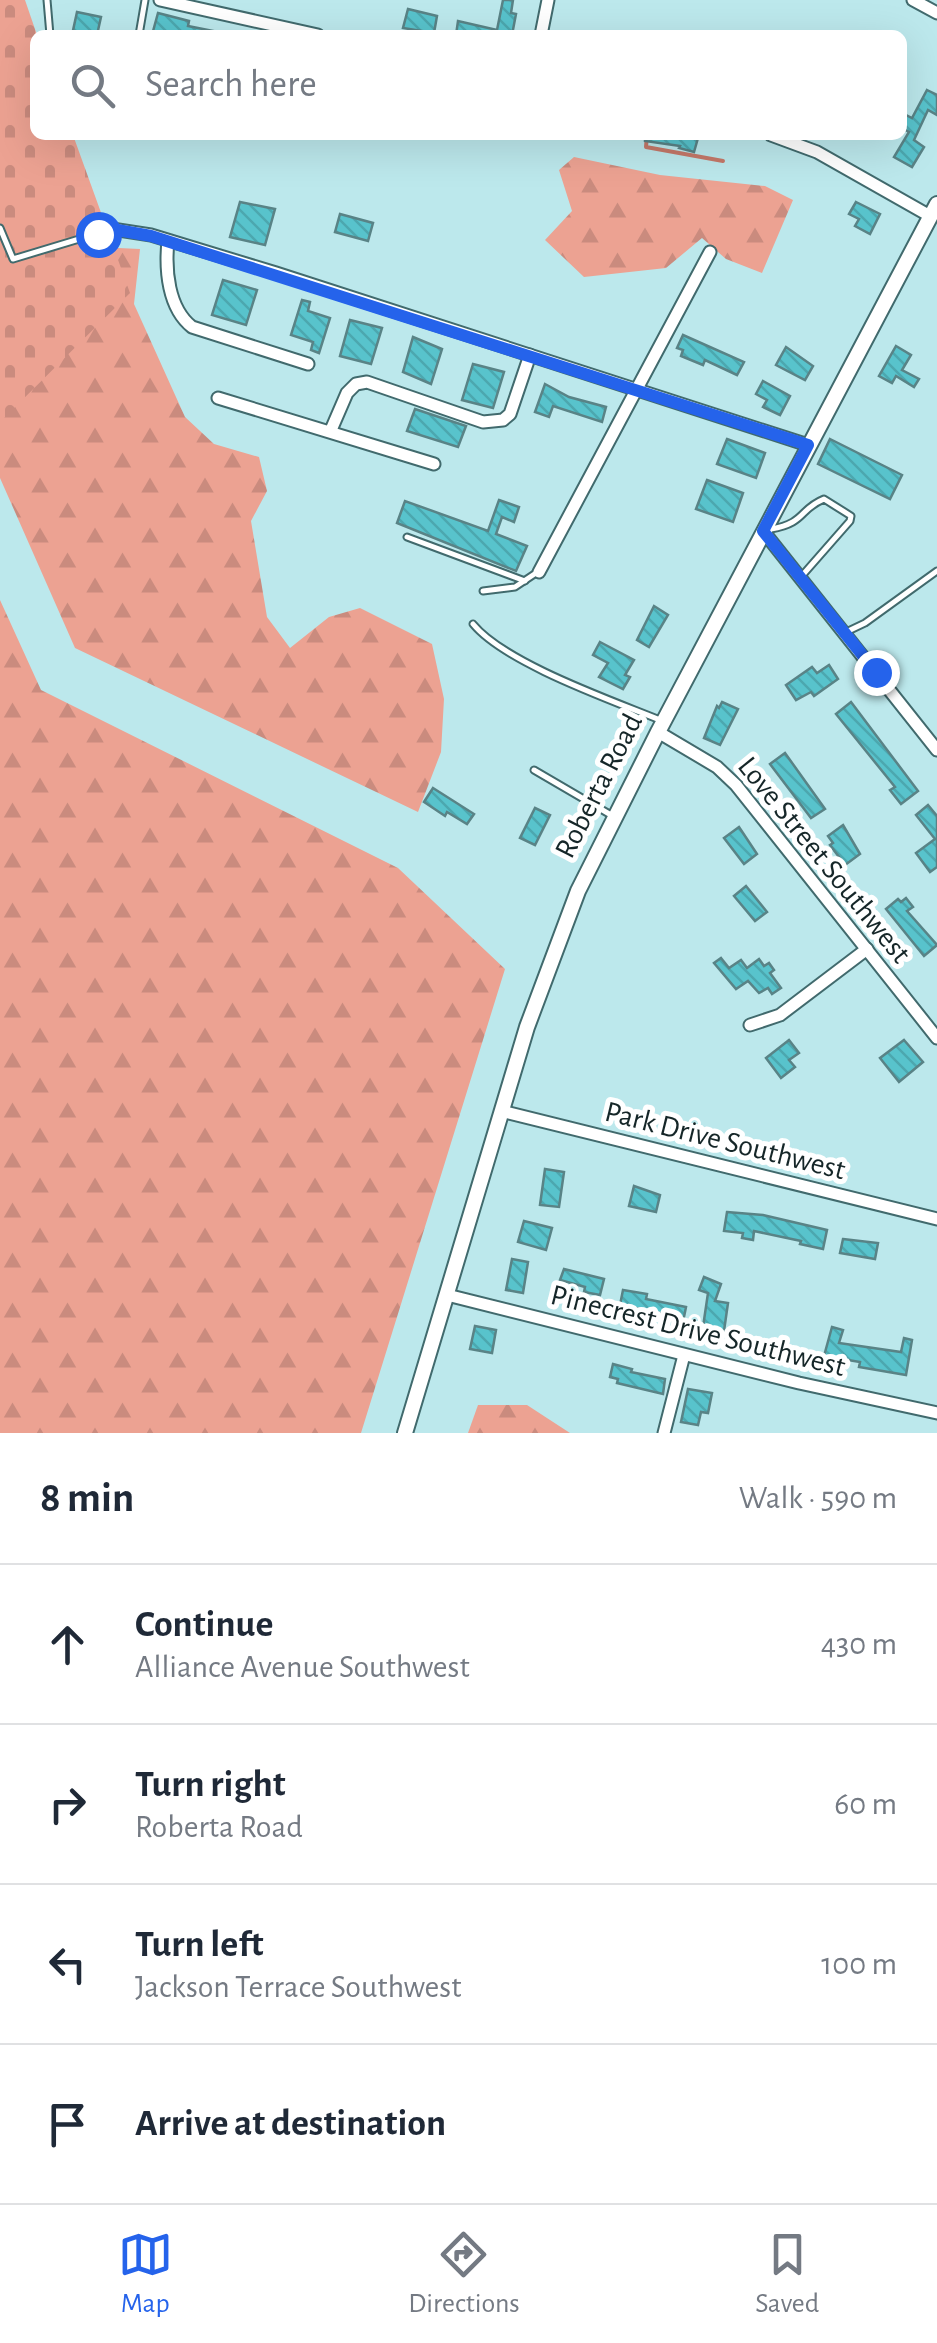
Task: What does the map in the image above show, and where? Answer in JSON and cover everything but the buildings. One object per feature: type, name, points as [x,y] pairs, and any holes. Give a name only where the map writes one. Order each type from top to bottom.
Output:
[{"type":"street","points":[[160,0],[295,30]]},
{"type":"street","points":[[542,30],[548,0]]},
{"type":"street","points":[[914,0],[937,13]]},
{"type":"street","points":[[784,140],[817,152],[934,210]]},
{"type":"street","name":"Roberta Road","points":[[405,1433],[501,1112],[552,955],[578,891],[934,210]]},
{"type":"street","points":[[112,229],[168,241],[808,445]]},
{"type":"street","points":[[168,241],[169,282],[182,318],[192,326],[308,364]]},
{"type":"street","points":[[539,572],[710,252]]},
{"type":"street","points":[[332,430],[348,393],[356,384],[367,382],[483,422],[503,420],[510,414],[530,354]]},
{"type":"street","points":[[218,398],[434,464]]},
{"type":"street","points":[[763,531],[937,750]]},
{"type":"street","name":"Love Street Southwest","points":[[661,726],[736,784],[937,1038]]},
{"type":"street","points":[[750,1025],[780,1015],[867,949]]},
{"type":"street","name":"Park Drive Southwest","points":[[501,1112],[937,1219]]},
{"type":"street","name":"Pinecrest Drive Southwest","points":[[447,1295],[937,1413]]},
{"type":"street","points":[[664,1433],[684,1355]]},
{"type":"lane","points":[[47,0],[50,30]]},
{"type":"lane","points":[[140,30],[145,0]]},
{"type":"lane","points":[[0,228],[13,259],[112,229]]},
{"type":"lane","points":[[763,531],[797,522],[817,501],[824,499],[848,511],[850,521],[800,578]]},
{"type":"lane","points":[[408,537],[524,580]]},
{"type":"lane","points":[[844,633],[865,624],[937,571]]},
{"type":"lane","points":[[482,591],[514,587],[539,572]]},
{"type":"lane","points":[[473,624],[496,647],[661,726]]},
{"type":"lane","points":[[534,770],[614,816]]},
{"type":"green space","points":[[0,0],[25,0],[35,30],[30,30],[30,140],[75,140],[130,293],[0,422]]},
{"type":"green space","points":[[574,157],[660,175],[765,186],[793,200],[762,273],[726,259],[702,238],[666,268],[584,277],[545,240],[572,211],[559,170]]},
{"type":"green space","points":[[97,247],[140,249],[134,304],[185,417],[214,444],[259,457],[267,491],[251,521],[267,617],[290,648],[329,617],[360,608],[432,644],[444,699],[441,752],[418,812],[75,648],[0,478],[0,338]]},
{"type":"green space","points":[[0,600],[41,690],[398,868],[505,969],[361,1433],[0,1433]]},
{"type":"green space","points":[[478,1405],[527,1405],[570,1433],[468,1433]]},
{"type":"waterway","points":[[647,140],[646,147],[723,161]]},
{"type":"route","points":[[98,234],[112,229],[151,236],[808,445],[763,531],[876,672]]}]
